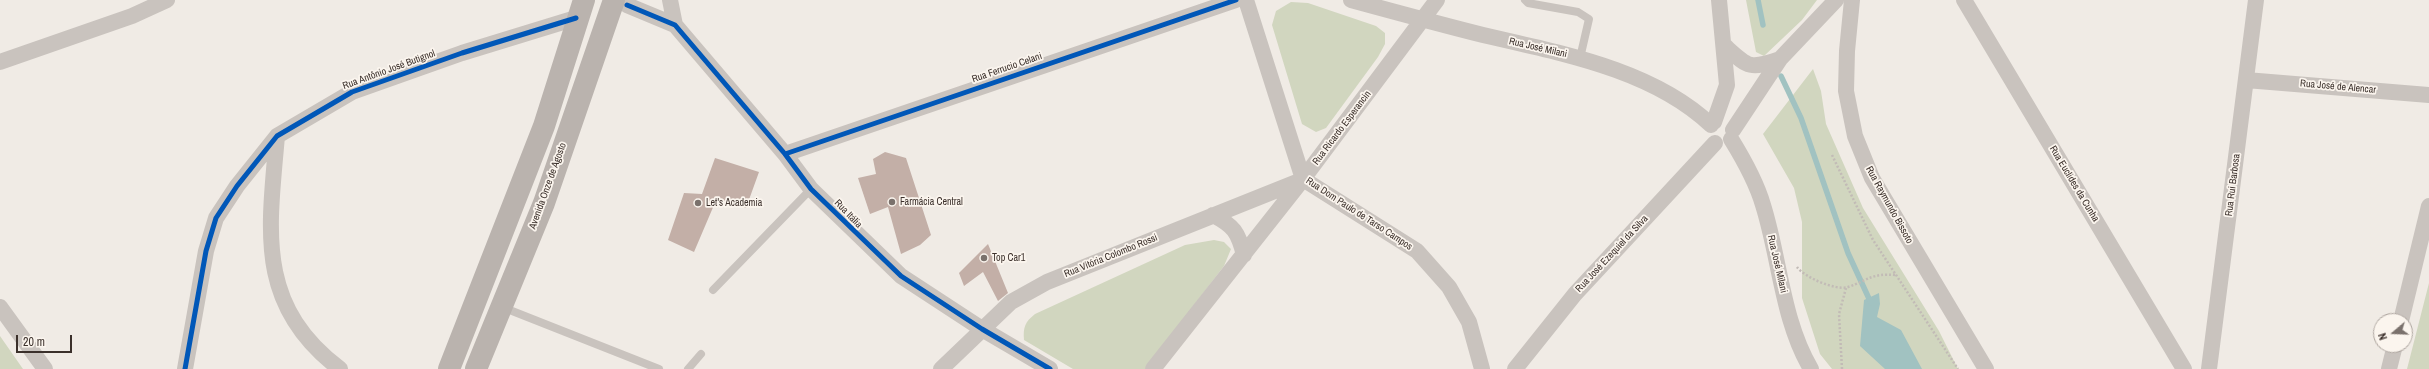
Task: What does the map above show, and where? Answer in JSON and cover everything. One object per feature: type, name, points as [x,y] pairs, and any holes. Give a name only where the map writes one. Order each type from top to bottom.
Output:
[{"type":"main road","name":"Avenida Onze de Agosto","points":[[476,369],[544,203],[622,4]]},
{"type":"main road","points":[[449,369],[544,126],[580,9]]},
{"type":"street","points":[[0,62],[132,16],[167,0]]},
{"type":"street","points":[[670,0],[675,25]]},
{"type":"street","name":"Rua Ferrucio Celani","points":[[785,154],[1236,0]]},
{"type":"street","name":"Rua Dom Paulo de Tarso Campos","points":[[1246,0],[1303,179],[1417,251],[1449,287],[1469,322],[1482,369]]},
{"type":"street","name":"Rua José Milani","points":[[1351,0],[1422,20],[1580,58],[1660,87],[1713,124]]},
{"type":"street","name":"Rua Ricardo Esperancin","points":[[1153,369],[1303,179],[1437,0]]},
{"type":"street","points":[[1719,0],[1725,46],[1727,85],[1709,133],[1715,143],[1722,145],[1732,135],[1780,59],[1836,0]]},
{"type":"street","name":"Rua Raymundo Bissoto","points":[[1852,0],[1847,51],[1846,91],[1855,136],[1872,178],[1986,369]]},
{"type":"street","name":"Rua Euclides da Cunha","points":[[1964,0],[2184,369]]},
{"type":"street","name":"Rua Rui Barbosa","points":[[2208,369],[2256,0]]},
{"type":"street","points":[[622,4],[675,25]]},
{"type":"street","name":"Rua Antônio José Butignol","points":[[185,369],[206,251],[216,218],[237,186],[277,136],[352,92],[580,9]]},
{"type":"street","name":"Rua Itália","points":[[675,25],[785,154],[812,189],[901,276],[982,329],[1050,369]]},
{"type":"street","points":[[1725,46],[1743,62],[1753,66],[1780,59]]},
{"type":"street","name":"Rua José de Alencar","points":[[2246,80],[2429,95]]},
{"type":"street","points":[[1713,124],[1726,122],[1732,135]]},
{"type":"street","name":"Rua José Milani","points":[[1732,135],[1753,177],[1763,205],[1799,349],[1811,369]]},
{"type":"street","points":[[277,136],[270,224],[276,280],[294,323],[322,355],[340,369]]},
{"type":"street","name":"Rua José Ezequiel da Silva","points":[[1514,369],[1575,294],[1715,143]]},
{"type":"street","name":"Rua Vitória Colombo Rossi","points":[[941,369],[1011,302],[1047,282],[1303,179]]},
{"type":"street","points":[[2403,313],[2429,206]]},
{"type":"street","points":[[1213,215],[1231,224],[1239,237],[1244,255]]},
{"type":"street","points":[[0,307],[46,369]]},
{"type":"street","points":[[2389,369],[2393,353]]},
{"type":"lane","points":[[1525,0],[1528,3],[1578,12],[1589,19],[1580,58]]},
{"type":"lane","points":[[713,290],[812,189]]},
{"type":"lane","points":[[501,306],[659,369]]},
{"type":"lane","points":[[688,369],[702,354]]},
{"type":"path","points":[[1832,154],[1873,240],[1958,369]]},
{"type":"path","points":[[1776,258],[1794,257],[1798,269],[1808,277],[1826,284],[1846,288],[1869,276],[1882,274],[1896,275]]},
{"type":"path","points":[[1842,369],[1839,314],[1846,288]]},
{"type":"green space","points":[[1746,0],[1817,0],[1802,20],[1764,56],[1756,52]]},
{"type":"green space","points":[[1291,2],[1308,3],[1376,26],[1385,33],[1385,44],[1378,57],[1326,128],[1316,132],[1302,124],[1272,25],[1276,11]]},
{"type":"green space","points":[[1813,69],[1821,91],[1826,124],[1863,208],[1939,331],[1958,369],[1832,369],[1820,354],[1802,298],[1802,222],[1794,188],[1763,134]]},
{"type":"green space","points":[[1214,240],[1224,242],[1231,249],[1224,266],[1145,369],[1073,369],[1024,340],[1025,325],[1035,314],[1185,245]]},
{"type":"green space","points":[[2429,283],[2429,369],[2407,369],[2411,353],[2413,353],[2413,346]]},
{"type":"green space","points":[[0,336],[23,369],[0,369]]},
{"type":"water","points":[[1879,293],[1880,304],[1877,317],[1901,330],[1922,369],[1885,369],[1860,346],[1864,300]]},
{"type":"building","name":"Farmácia Central","points":[[885,152],[906,158],[931,235],[920,245],[901,254],[888,207],[870,214],[858,178],[876,174],[873,159]]},
{"type":"building","name":"Let's Academia","points":[[715,158],[759,172],[746,208],[717,198],[694,252],[668,240],[684,193],[702,194]]},
{"type":"building","name":"Top Car1","points":[[988,244],[1008,293],[998,301],[983,272],[964,286],[959,273]]},
{"type":"waterway","points":[[1758,0],[1763,25]]},
{"type":"waterway","points":[[1781,76],[1801,118],[1848,253],[1871,303]]},
{"type":"cycle path","points":[[785,154],[1236,0]]},
{"type":"cycle path","points":[[627,5],[675,25],[785,154],[811,189],[901,276],[982,329],[1050,369]]},
{"type":"cycle path","points":[[185,369],[206,251],[216,218],[237,186],[277,136],[352,92],[462,53],[576,18]]},
{"type":"place","name":"Farmácia Central","points":[[892,202]]},
{"type":"place","name":"Let's Academia","points":[[698,203]]},
{"type":"place","name":"Top Car1","points":[[984,258]]}]
